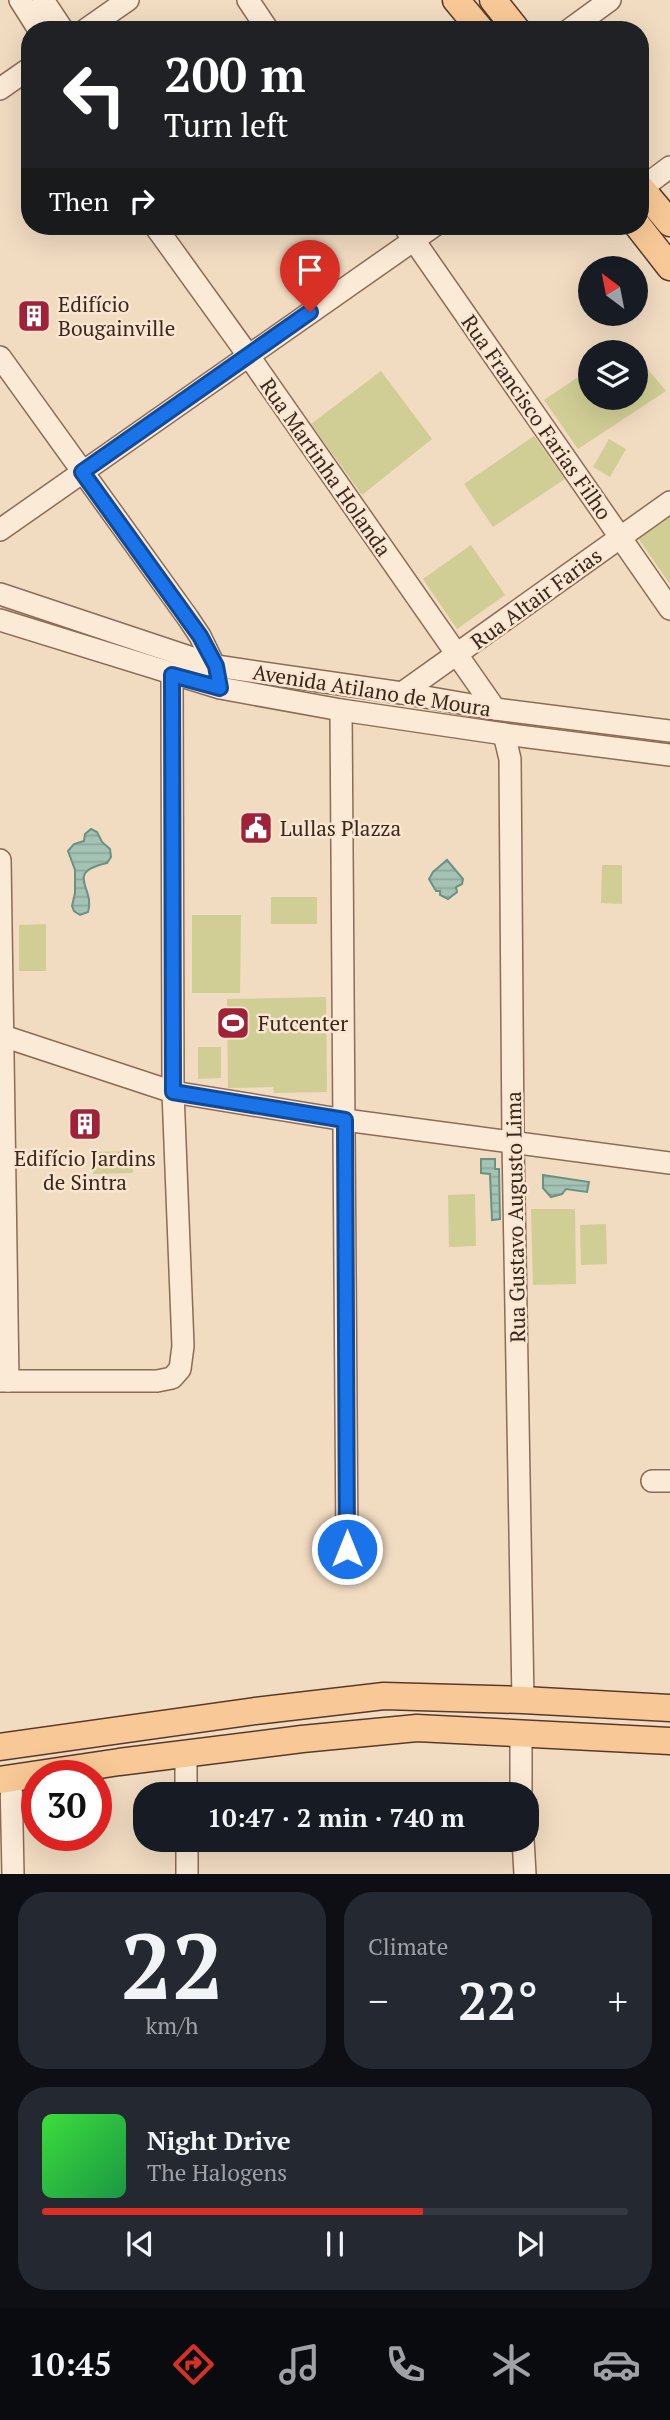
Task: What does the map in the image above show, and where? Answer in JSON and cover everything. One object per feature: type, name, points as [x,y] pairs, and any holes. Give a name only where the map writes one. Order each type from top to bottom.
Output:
[{"type":"main road","points":[[493,0],[510,21]]},
{"type":"main road","points":[[461,2],[475,21]]},
{"type":"main road","points":[[649,198],[670,223]]},
{"type":"main road","points":[[645,235],[670,267]]},
{"type":"main road","points":[[0,1747],[65,1736],[384,1696],[670,1708]]},
{"type":"main road","points":[[112,1763],[417,1728],[670,1741]]},
{"type":"main road","points":[[115,1730],[119,1762]]},
{"type":"main road","points":[[65,1736],[68,1760]]},
{"type":"street","points":[[20,0],[33,21]]},
{"type":"street","points":[[43,0],[57,21]]},
{"type":"street","points":[[98,21],[128,0]]},
{"type":"street","points":[[248,0],[262,21]]},
{"type":"street","points":[[581,21],[610,0]]},
{"type":"street","points":[[0,89],[21,74]]},
{"type":"street","points":[[649,182],[670,167]]},
{"type":"street","name":"Rua Martinha Holanda","points":[[161,235],[495,709]]},
{"type":"street","points":[[0,530],[248,355],[406,235]]},
{"type":"street","name":"Rua Francisco Farias Filho","points":[[410,235],[670,609]]},
{"type":"street","points":[[0,357],[188,618],[216,666],[220,688]]},
{"type":"street","name":"Rua Altair Farias","points":[[402,693],[670,502]]},
{"type":"street","name":"Avenida Atilano de Moura","points":[[0,594],[216,666],[495,709],[670,731]]},
{"type":"street","name":"Avenida Atilano de Moura","points":[[0,621],[220,688],[341,710],[670,755]]},
{"type":"street","points":[[0,860],[4,1381],[157,1381],[172,1378],[180,1369],[183,1346],[173,1092],[172,675]]},
{"type":"street","points":[[341,710],[347,1549]]},
{"type":"street","name":"Rua Gustavo Augusto Lima","points":[[504,734],[510,759],[513,1142],[523,1700]]},
{"type":"street","points":[[2,1036],[173,1092],[345,1120],[670,1163]]},
{"type":"street","points":[[521,1734],[521,1782]]},
{"type":"street","points":[[186,1753],[186,1782]]},
{"type":"street","points":[[6,1779],[13,1874]]},
{"type":"street","points":[[187,1852],[187,1874]]},
{"type":"street","points":[[524,1852],[525,1874]]},
{"type":"shaded area","points":[[648,370],[666,391],[648,403]]},
{"type":"shaded area","points":[[381,371],[432,439],[362,495],[311,424]]},
{"type":"shaded area","points":[[578,377],[578,410],[637,410],[578,449],[544,400]]},
{"type":"shaded area","points":[[534,436],[565,479],[493,527],[464,484]]},
{"type":"shaded area","points":[[609,439],[626,449],[610,477],[593,467]]},
{"type":"shaded area","points":[[670,515],[670,584],[638,538]]},
{"type":"shaded area","points":[[471,545],[505,595],[457,629],[423,579]]},
{"type":"shaded area","points":[[91,829],[97,832],[102,842],[110,849],[111,857],[107,863],[94,867],[84,877],[89,903],[88,912],[80,915],[72,906],[75,870],[68,851],[74,844],[84,841],[85,834]]},
{"type":"shaded area","points":[[447,860],[463,879],[462,884],[456,887],[457,892],[448,899],[440,895],[440,891],[436,891],[429,879]]},
{"type":"shaded area","points":[[602,865],[622,865],[622,904],[601,903]]},
{"type":"shaded area","points":[[271,897],[317,897],[317,924],[271,924]]},
{"type":"shaded area","points":[[192,915],[241,915],[240,993],[192,993]]},
{"type":"shaded area","points":[[46,924],[46,971],[19,971],[19,925]]},
{"type":"shaded area","points":[[326,997],[327,1092],[274,1093],[273,1087],[228,1088],[227,999]]},
{"type":"shaded area","points":[[198,1047],[221,1047],[221,1078],[198,1079]]},
{"type":"shaded area","points":[[133,1151],[133,1173],[93,1174],[93,1152]]},
{"type":"shaded area","points":[[481,1159],[495,1159],[495,1169],[499,1169],[500,1219],[492,1220],[490,1174],[481,1173]]},
{"type":"shaded area","points":[[543,1175],[589,1182],[587,1192],[566,1189],[562,1194],[551,1197],[543,1188]]},
{"type":"shaded area","points":[[475,1194],[476,1246],[449,1247],[448,1195]]},
{"type":"shaded area","points":[[531,1209],[575,1209],[576,1284],[533,1285]]},
{"type":"shaded area","points":[[606,1224],[607,1264],[581,1265],[580,1225]]},
{"type":"place","name":"Edifício Bougainville","points":[[34,316]]},
{"type":"place","name":"Lullas Plazza","points":[[256,828]]},
{"type":"place","name":"Futcenter","points":[[233,1023]]},
{"type":"place","name":"Edifício Jardins de Sintra","points":[[85,1124]]},
{"type":"route","points":[[310,312],[82,472],[200,636],[216,666],[220,688],[172,675],[173,1092],[345,1120],[347,1549]]}]
